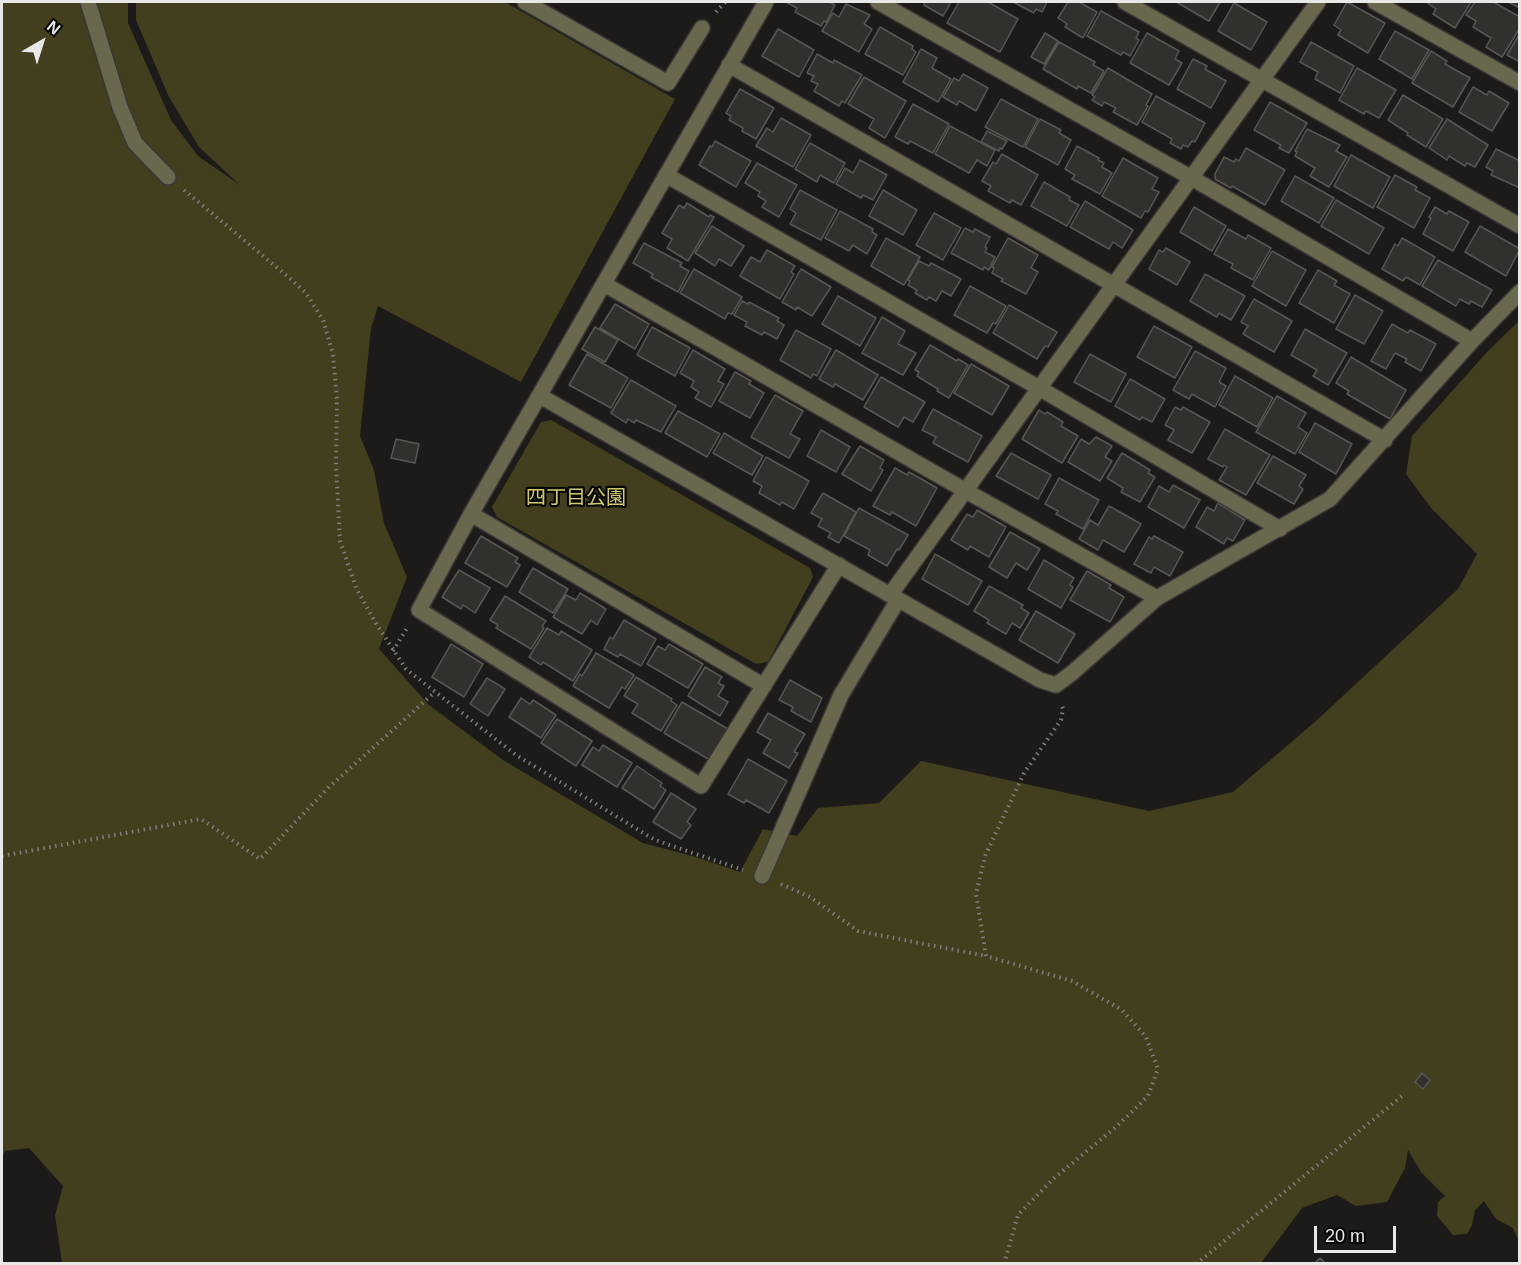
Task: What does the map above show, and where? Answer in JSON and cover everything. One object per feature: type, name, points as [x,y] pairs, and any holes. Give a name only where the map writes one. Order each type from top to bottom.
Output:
[{"type":"street","points":[[88,2],[120,107],[135,143],[168,177]]},
{"type":"street","points":[[525,2],[668,83],[702,28]]},
{"type":"street","points":[[766,2],[471,514],[419,610],[701,786],[839,565]]},
{"type":"street","points":[[878,2],[1191,177],[1472,341]]},
{"type":"street","points":[[1125,2],[1520,226]]},
{"type":"street","points":[[762,876],[841,695],[894,597],[1039,388],[1318,2]]},
{"type":"street","points":[[1376,2],[1520,83]]},
{"type":"street","points":[[729,65],[1385,440]]},
{"type":"street","points":[[666,175],[1280,529]]},
{"type":"street","points":[[604,284],[1157,598]]},
{"type":"street","points":[[540,396],[1040,680],[1056,685],[1157,598],[1330,499],[1472,341],[1520,292]]},
{"type":"street","points":[[471,514],[764,686]]},
{"type":"path","points":[[168,177],[293,281],[306,293],[323,320],[333,354],[337,400],[336,465],[340,540],[357,590],[406,669],[516,754],[655,840],[762,876],[810,897],[858,931],[986,956],[1072,981],[1122,1010],[1146,1037],[1158,1069],[1148,1096],[1116,1127],[1053,1179],[1018,1215],[1004,1263]]},
{"type":"path","points":[[393,651],[419,610]]},
{"type":"path","points":[[986,956],[976,894],[985,856],[1024,773],[1060,720],[1063,709],[1056,685]]},
{"type":"path","points":[[2,856],[201,819],[260,859],[328,788],[435,692]]},
{"type":"path","points":[[1196,1263],[1402,1096]]},
{"type":"green space","points":[[2,2],[128,2],[128,23],[171,120],[198,156],[240,185],[199,147],[169,97],[136,20],[136,2],[505,2],[675,99],[521,382],[378,306],[371,328],[360,436],[374,470],[384,523],[407,577],[379,649],[429,705],[503,760],[643,843],[740,872],[763,829],[797,836],[818,808],[879,803],[921,761],[1149,811],[1233,792],[1316,721],[1458,589],[1477,554],[1431,508],[1406,474],[1412,436],[1487,352],[1519,321],[1519,1242],[1513,1228],[1496,1219],[1484,1201],[1475,1210],[1472,1225],[1467,1234],[1453,1235],[1437,1216],[1438,1202],[1445,1196],[1421,1172],[1408,1150],[1405,1168],[1387,1202],[1356,1206],[1337,1195],[1302,1208],[1261,1263],[62,1263],[55,1215],[63,1186],[29,1148],[5,1151],[2,1158]]},
{"type":"green space","name":"四丁目公園","points":[[551,420],[810,568],[813,577],[768,662],[756,664],[497,517],[492,507],[541,422]]},
{"type":"building","points":[[786,2],[829,2],[835,5],[826,22],[824,21],[821,26],[795,12],[797,8]]},
{"type":"building","points":[[925,2],[951,2],[943,16],[924,5]]},
{"type":"building","points":[[959,2],[988,2],[1018,19],[1000,52],[947,23]]},
{"type":"building","points":[[1013,2],[1047,2],[1042,12],[1036,9],[1034,13]]},
{"type":"building","points":[[1068,2],[1079,2],[1097,12],[1083,38],[1065,27],[1067,24],[1058,18]]},
{"type":"building","points":[[1179,2],[1220,2],[1209,21]]},
{"type":"building","points":[[1347,2],[1385,23],[1368,53],[1338,35],[1341,30],[1334,25]]},
{"type":"building","points":[[1426,2],[1471,2],[1455,28],[1433,14],[1436,9]]},
{"type":"building","points":[[1475,2],[1493,2],[1520,17],[1520,28],[1502,57],[1486,47],[1491,38],[1473,27],[1476,21],[1466,15]]},
{"type":"building","points":[[1508,2],[1520,2],[1520,8]]},
{"type":"building","points":[[1234,3],[1267,22],[1251,50],[1218,31]]},
{"type":"building","points":[[846,4],[870,15],[864,24],[872,29],[859,52],[822,31],[833,13],[839,17]]},
{"type":"building","points":[[1101,11],[1139,32],[1136,38],[1139,40],[1130,56],[1123,52],[1121,55],[1087,36]]},
{"type":"building","points":[[880,27],[913,46],[912,49],[916,52],[903,75],[865,54]]},
{"type":"building","points":[[778,29],[814,50],[799,77],[762,56]]},
{"type":"building","points":[[1395,31],[1429,50],[1412,79],[1379,59]]},
{"type":"building","points":[[1045,33],[1058,41],[1044,64],[1031,57]]},
{"type":"building","points":[[1147,33],[1179,51],[1175,59],[1182,63],[1169,85],[1130,63]]},
{"type":"building","points":[[1520,33],[1520,62],[1507,55]]},
{"type":"building","points":[[1059,42],[1095,62],[1093,65],[1104,71],[1091,93],[1078,86],[1077,89],[1043,69]]},
{"type":"building","points":[[1311,42],[1354,66],[1340,93],[1315,79],[1318,72],[1300,62]]},
{"type":"building","points":[[921,49],[937,58],[932,68],[951,79],[938,102],[903,82]]},
{"type":"building","points":[[1431,51],[1447,61],[1445,64],[1470,78],[1453,107],[1412,83]]},
{"type":"building","points":[[817,54],[862,75],[845,103],[842,101],[839,106],[814,91],[818,84],[811,81],[814,76],[807,73]]},
{"type":"building","points":[[1193,59],[1207,66],[1205,69],[1226,81],[1211,108],[1177,89]]},
{"type":"building","points":[[1108,68],[1152,94],[1137,125],[1113,112],[1116,108],[1104,102],[1102,106],[1092,100],[1095,97],[1092,95]]},
{"type":"building","points":[[1357,68],[1396,90],[1379,118],[1366,111],[1364,114],[1339,100]]},
{"type":"building","points":[[963,74],[988,88],[976,111],[959,101],[957,105],[943,97],[954,78],[959,81]]},
{"type":"building","points":[[864,77],[906,101],[885,138],[869,128],[874,119],[848,104]]},
{"type":"building","points":[[1473,87],[1487,95],[1489,91],[1509,103],[1492,131],[1459,112]]},
{"type":"building","points":[[740,89],[774,108],[756,139],[729,120],[731,116],[726,113]]},
{"type":"building","points":[[1403,95],[1443,119],[1426,147],[1388,120]]},
{"type":"building","points":[[1156,96],[1205,123],[1195,142],[1192,141],[1188,147],[1183,145],[1181,149],[1170,143],[1172,139],[1142,122]]},
{"type":"building","points":[[1001,99],[1038,119],[1023,147],[985,127]]},
{"type":"building","points":[[1270,102],[1307,123],[1289,153],[1279,148],[1281,145],[1254,130]]},
{"type":"building","points":[[913,104],[949,124],[933,153],[910,141],[908,144],[895,137]]},
{"type":"building","points":[[781,118],[811,135],[793,167],[756,146],[767,128],[773,132]]},
{"type":"building","points":[[1040,119],[1061,130],[1059,133],[1071,140],[1058,165],[1025,147]]},
{"type":"building","points":[[1447,119],[1488,145],[1475,167],[1467,163],[1465,166],[1449,156],[1447,160],[1429,148]]},
{"type":"building","points":[[950,126],[995,150],[987,166],[977,160],[969,173],[935,154]]},
{"type":"building","points":[[1307,129],[1340,145],[1336,151],[1347,157],[1329,187],[1310,176],[1315,168],[1295,156],[1297,152],[1295,151]]},
{"type":"building","points":[[987,131],[1007,141],[1002,149],[1000,148],[999,151],[981,142]]},
{"type":"building","points":[[715,141],[751,161],[736,187],[699,165]]},
{"type":"building","points":[[810,143],[845,163],[834,183],[820,175],[817,182],[795,169]]},
{"type":"building","points":[[1077,146],[1099,158],[1098,160],[1104,163],[1102,167],[1112,173],[1100,194],[1072,179],[1075,175],[1065,169]]},
{"type":"building","points":[[1246,148],[1285,170],[1265,205],[1215,179],[1215,174],[1224,157],[1234,162],[1236,159],[1239,161]]},
{"type":"building","points":[[1496,149],[1520,161],[1520,188],[1491,175],[1493,171],[1486,167]]},
{"type":"building","points":[[1002,154],[1038,175],[1021,205],[1012,200],[1010,203],[988,191],[991,186],[982,181],[993,162],[996,164]]},
{"type":"building","points":[[1351,155],[1390,177],[1373,208],[1334,186]]},
{"type":"building","points":[[1123,158],[1158,178],[1152,189],[1159,192],[1148,212],[1145,211],[1141,218],[1102,196]]},
{"type":"building","points":[[860,160],[887,175],[873,200],[863,195],[861,198],[836,184],[845,168],[853,173]]},
{"type":"building","points":[[757,163],[797,185],[779,217],[762,207],[766,201],[758,196],[760,192],[745,183]]},
{"type":"building","points":[[1395,175],[1417,187],[1415,190],[1430,198],[1414,228],[1377,207]]},
{"type":"building","points":[[1295,176],[1334,198],[1319,223],[1281,201]]},
{"type":"building","points":[[1044,182],[1079,205],[1067,226],[1031,206]]},
{"type":"building","points":[[800,190],[837,210],[821,240],[790,224],[796,213],[790,209]]},
{"type":"building","points":[[883,190],[917,210],[903,235],[869,216]]},
{"type":"building","points":[[1336,200],[1384,228],[1369,254],[1321,226]]},
{"type":"building","points":[[1085,201],[1133,230],[1122,248],[1113,242],[1109,249],[1070,227]]},
{"type":"building","points":[[687,203],[709,217],[710,215],[714,217],[688,261],[667,248],[672,239],[662,233],[679,205],[684,208]]},
{"type":"building","points":[[1194,207],[1226,226],[1212,251],[1180,232]]},
{"type":"building","points":[[1435,207],[1447,214],[1449,211],[1469,222],[1453,251],[1423,234]]},
{"type":"building","points":[[840,211],[873,229],[872,232],[877,235],[867,254],[853,245],[849,251],[825,238]]},
{"type":"building","points":[[934,213],[961,228],[943,260],[916,245]]},
{"type":"building","points":[[712,226],[744,246],[731,266],[719,259],[715,266],[695,253]]},
{"type":"building","points":[[1480,226],[1520,249],[1506,276],[1465,252]]},
{"type":"building","points":[[965,228],[973,232],[975,229],[990,237],[985,252],[995,257],[989,270],[984,267],[983,270],[951,253]]},
{"type":"building","points":[[1228,229],[1246,239],[1248,235],[1271,248],[1253,280],[1231,268],[1233,264],[1214,254]]},
{"type":"building","points":[[886,238],[920,257],[904,285],[871,266]]},
{"type":"building","points":[[1008,238],[1038,255],[1031,268],[1038,272],[1026,294],[1001,281],[1003,279],[992,273],[994,268],[992,267]]},
{"type":"building","points":[[1402,238],[1435,257],[1420,285],[1406,277],[1403,281],[1382,269],[1395,244],[1398,246]]},
{"type":"building","points":[[644,243],[682,263],[680,266],[689,271],[678,292],[651,277],[653,274],[633,263]]},
{"type":"building","points":[[1166,248],[1190,262],[1177,285],[1149,269],[1159,250],[1163,252]]},
{"type":"building","points":[[767,250],[795,266],[791,272],[794,274],[780,299],[740,276],[751,257],[760,262]]},
{"type":"building","points":[[1272,251],[1306,270],[1286,306],[1252,286]]},
{"type":"building","points":[[1438,260],[1492,290],[1482,307],[1471,301],[1469,304],[1460,299],[1456,306],[1422,286]]},
{"type":"building","points":[[919,261],[929,266],[931,263],[961,279],[951,296],[942,291],[936,301],[929,297],[927,300],[915,293],[917,290],[908,285],[910,281],[908,280]]},
{"type":"building","points":[[694,269],[742,297],[732,314],[728,313],[725,319],[680,293]]},
{"type":"building","points":[[801,269],[831,287],[812,316],[797,307],[796,310],[782,302]]},
{"type":"building","points":[[1318,270],[1337,281],[1334,285],[1350,294],[1334,323],[1299,303]]},
{"type":"building","points":[[1205,274],[1245,296],[1231,320],[1219,313],[1217,317],[1190,301]]},
{"type":"building","points":[[970,286],[1006,306],[996,324],[993,323],[987,333],[954,315]]},
{"type":"building","points":[[1355,295],[1383,311],[1364,344],[1336,329]]},
{"type":"building","points":[[838,296],[876,318],[860,346],[822,324]]},
{"type":"building","points":[[1254,299],[1292,321],[1274,352],[1243,334],[1248,326],[1241,322]]},
{"type":"building","points":[[742,301],[748,304],[749,302],[779,318],[777,321],[784,325],[777,339],[764,332],[762,335],[745,326],[747,322],[734,315]]},
{"type":"building","points":[[615,304],[649,324],[635,349],[600,328]]},
{"type":"building","points":[[1009,305],[1057,332],[1037,359],[993,333]]},
{"type":"building","points":[[882,317],[905,331],[898,344],[916,353],[903,375],[862,353]]},
{"type":"building","points":[[1392,324],[1408,333],[1410,330],[1436,344],[1421,371],[1405,362],[1407,359],[1395,353],[1386,369],[1371,361]]},
{"type":"building","points":[[1154,326],[1192,347],[1175,378],[1137,357]]},
{"type":"building","points":[[595,327],[618,340],[605,362],[582,349]]},
{"type":"building","points":[[652,327],[690,348],[675,376],[637,355]]},
{"type":"building","points":[[1305,329],[1347,353],[1328,385],[1313,376],[1317,370],[1291,355]]},
{"type":"building","points":[[796,330],[831,349],[817,376],[813,374],[811,378],[780,360]]},
{"type":"building","points":[[930,345],[968,365],[949,398],[917,376],[919,372],[915,370]]},
{"type":"building","points":[[693,350],[725,369],[718,381],[724,384],[711,407],[695,398],[699,392],[691,387],[694,381],[680,373]]},
{"type":"building","points":[[836,350],[878,375],[863,400],[835,384],[833,387],[819,379]]},
{"type":"building","points":[[1195,351],[1226,368],[1219,382],[1226,386],[1215,407],[1192,394],[1189,399],[1173,390]]},
{"type":"building","points":[[587,354],[628,378],[611,408],[569,385]]},
{"type":"building","points":[[1090,354],[1126,374],[1111,402],[1074,382]]},
{"type":"building","points":[[1351,357],[1406,390],[1390,419],[1347,394],[1349,391],[1336,383]]},
{"type":"building","points":[[971,364],[1009,386],[992,415],[954,393]]},
{"type":"building","points":[[735,372],[751,381],[749,384],[764,393],[750,418],[719,401]]},
{"type":"building","points":[[1235,376],[1273,398],[1257,427],[1219,405]]},
{"type":"building","points":[[881,377],[925,402],[913,422],[904,417],[898,427],[864,407]]},
{"type":"building","points":[[1130,379],[1165,399],[1152,422],[1142,417],[1140,420],[1115,406]]},
{"type":"building","points":[[631,380],[676,406],[661,432],[636,420],[634,423],[628,419],[626,423],[611,413]]},
{"type":"building","points":[[775,395],[803,411],[790,434],[800,439],[789,458],[751,437]]},
{"type":"building","points":[[1277,396],[1306,413],[1298,427],[1307,433],[1295,454],[1256,432]]},
{"type":"building","points":[[1175,407],[1181,410],[1183,407],[1210,422],[1192,453],[1168,440],[1174,430],[1165,425]]},
{"type":"building","points":[[933,409],[982,436],[968,462],[933,443],[936,437],[922,430]]},
{"type":"building","points":[[1039,410],[1063,422],[1061,426],[1078,436],[1062,463],[1022,439]]},
{"type":"building","points":[[678,411],[720,434],[707,457],[665,433]]},
{"type":"building","points":[[1315,423],[1352,444],[1336,474],[1299,452]]},
{"type":"building","points":[[1225,429],[1270,455],[1246,495],[1219,480],[1227,467],[1208,459]]},
{"type":"building","points":[[821,430],[850,447],[836,472],[807,456]]},
{"type":"building","points":[[724,433],[763,456],[752,475],[713,453]]},
{"type":"building","points":[[1096,437],[1112,446],[1105,457],[1112,461],[1100,481],[1068,462],[1081,439],[1089,444]]},
{"type":"building","points":[[396,439],[419,444],[415,463],[391,458]]},
{"type":"building","points":[[860,446],[884,460],[880,468],[883,470],[871,491],[842,474]]},
{"type":"building","points":[[1011,453],[1051,475],[1038,499],[996,476]]},
{"type":"building","points":[[1122,453],[1150,470],[1148,473],[1155,477],[1140,502],[1121,492],[1123,488],[1107,478]]},
{"type":"building","points":[[1273,456],[1306,475],[1299,486],[1303,489],[1294,504],[1257,483]]},
{"type":"building","points":[[766,457],[809,481],[794,509],[782,502],[780,505],[759,493],[762,486],[753,481]]},
{"type":"building","points":[[895,468],[907,475],[909,472],[937,488],[916,526],[892,512],[890,515],[873,506]]},
{"type":"building","points":[[1059,478],[1099,500],[1083,529],[1056,514],[1058,511],[1045,504]]},
{"type":"building","points":[[1173,485],[1200,500],[1184,528],[1148,507],[1159,486],[1169,492]]},
{"type":"building","points":[[823,493],[856,512],[839,543],[828,537],[831,533],[818,526],[822,519],[811,513]]},
{"type":"building","points":[[1218,503],[1245,520],[1233,541],[1227,538],[1224,544],[1196,527],[1207,507],[1214,511]]},
{"type":"building","points":[[1109,506],[1141,524],[1124,552],[1103,540],[1098,550],[1079,539],[1090,520],[1098,525]]},
{"type":"building","points":[[859,508],[908,535],[887,566],[868,555],[870,550],[844,536]]},
{"type":"building","points":[[977,510],[1006,527],[989,557],[970,546],[968,550],[951,540],[967,514],[973,517]]},
{"type":"building","points":[[1010,532],[1040,549],[1027,570],[1016,563],[1007,578],[989,567]]},
{"type":"building","points":[[481,536],[518,558],[515,562],[520,565],[507,587],[465,563]]},
{"type":"building","points":[[1154,536],[1183,552],[1170,576],[1154,567],[1151,573],[1134,564],[1149,537],[1152,539]]},
{"type":"building","points":[[935,554],[982,581],[968,605],[922,579]]},
{"type":"building","points":[[1044,560],[1074,578],[1070,585],[1073,587],[1061,608],[1028,589]]},
{"type":"building","points":[[533,568],[568,589],[553,613],[519,592]]},
{"type":"building","points":[[459,570],[490,588],[475,613],[463,605],[461,609],[442,597]]},
{"type":"building","points":[[1087,571],[1111,585],[1109,588],[1124,597],[1110,622],[1070,600]]},
{"type":"building","points":[[989,586],[1023,605],[1021,608],[1029,613],[1020,628],[1012,623],[1006,634],[987,623],[989,620],[974,611]]},
{"type":"building","points":[[580,593],[606,609],[597,625],[591,620],[582,634],[553,617],[566,595],[576,600]]},
{"type":"building","points":[[505,596],[546,621],[531,649],[496,628],[498,625],[490,620]]},
{"type":"building","points":[[1036,611],[1075,634],[1058,663],[1019,640]]},
{"type":"building","points":[[624,620],[656,639],[641,666],[620,654],[618,657],[604,649],[610,637],[613,639]]},
{"type":"building","points":[[547,628],[559,635],[561,631],[592,650],[573,681],[543,662],[541,665],[529,657]]},
{"type":"building","points":[[451,644],[483,664],[464,697],[432,677]]},
{"type":"building","points":[[669,644],[703,664],[688,688],[647,664],[658,646],[665,650]]},
{"type":"building","points":[[596,653],[634,675],[625,689],[622,687],[609,708],[573,686]]},
{"type":"building","points":[[705,667],[722,677],[718,683],[724,686],[718,696],[728,702],[720,716],[688,696]]},
{"type":"building","points":[[636,677],[672,699],[671,701],[677,705],[661,731],[632,713],[638,704],[624,696]]},
{"type":"building","points":[[487,678],[505,689],[488,716],[470,704]]},
{"type":"building","points":[[790,680],[822,698],[811,722],[791,711],[793,707],[779,700]]},
{"type":"building","points":[[521,698],[530,704],[533,700],[556,715],[541,738],[509,717]]},
{"type":"building","points":[[682,702],[728,729],[710,760],[664,733]]},
{"type":"building","points":[[768,713],[805,734],[794,752],[798,753],[789,768],[763,753],[771,740],[757,732]]},
{"type":"building","points":[[557,719],[592,741],[576,766],[541,743]]},
{"type":"building","points":[[603,745],[632,763],[617,787],[582,765],[593,747],[599,751]]},
{"type":"building","points":[[748,759],[787,781],[769,813],[746,800],[744,803],[728,794]]},
{"type":"building","points":[[637,766],[662,783],[660,786],[666,790],[654,809],[622,788]]},
{"type":"building","points":[[671,793],[696,809],[687,822],[691,825],[681,839],[653,822]]},
{"type":"building","points":[[1422,1073],[1430,1080],[1423,1089],[1415,1082]]},
{"type":"building","points":[[1320,1258],[1326,1264],[1314,1264]]}]
